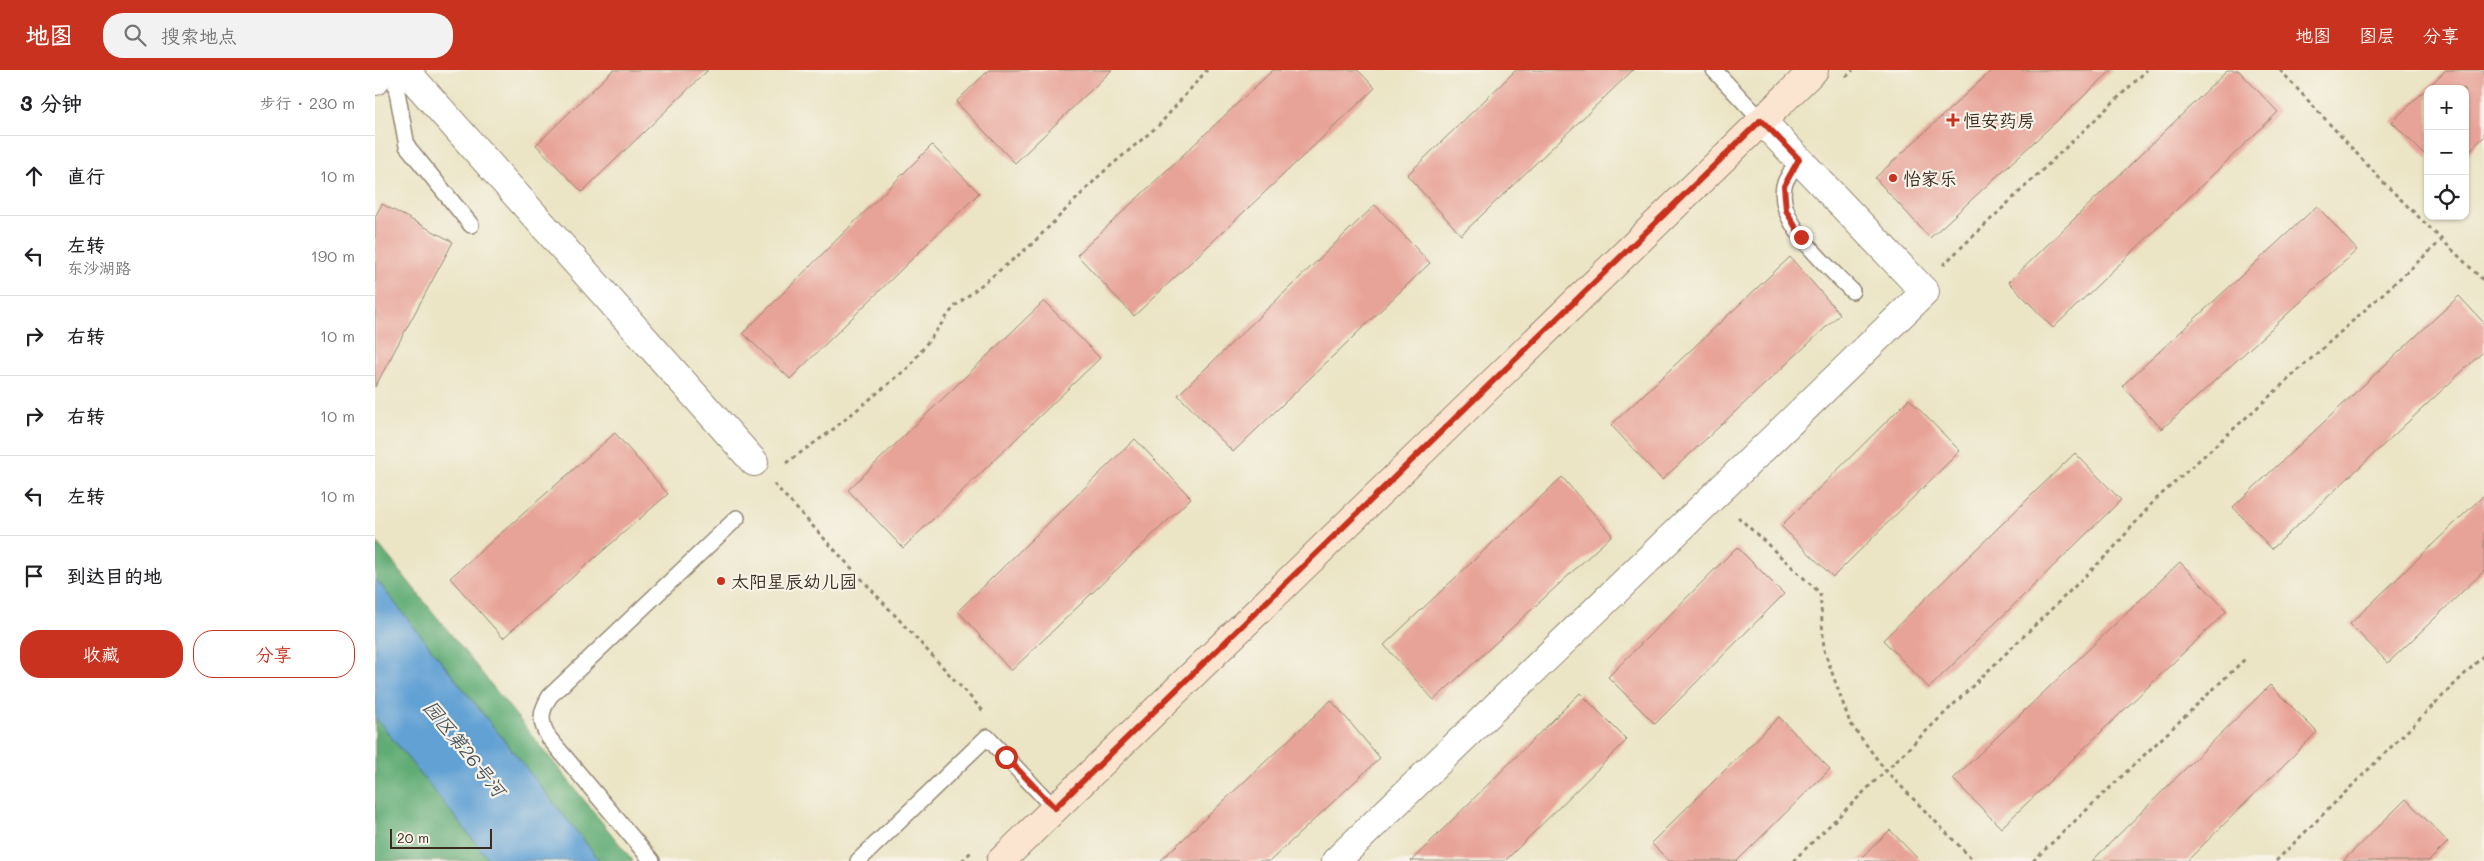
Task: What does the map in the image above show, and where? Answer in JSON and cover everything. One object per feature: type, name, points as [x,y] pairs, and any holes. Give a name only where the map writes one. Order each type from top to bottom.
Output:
[{"type":"main road","points":[[1001,861],[1814,70]]},
{"type":"street","points":[[375,81],[381,70]]},
{"type":"street","points":[[405,70],[761,469]]},
{"type":"street","points":[[1336,861],[1925,292],[1761,120]]},
{"type":"lane","points":[[393,70],[407,146],[471,225]]},
{"type":"lane","points":[[1714,70],[1761,120]]},
{"type":"lane","points":[[1799,159],[1784,186],[1786,210],[1801,237],[1852,291]]},
{"type":"lane","points":[[652,861],[549,738],[540,720],[544,705],[550,696],[737,518]]},
{"type":"lane","points":[[858,861],[987,737],[1055,808]]},
{"type":"path","points":[[987,714],[761,469],[831,431],[909,367],[954,307],[1031,245],[1101,174],[1159,125],[1207,70]]},
{"type":"path","points":[[1925,292],[1941,266],[2147,70]]},
{"type":"path","points":[[2280,70],[2441,241],[2484,281]]},
{"type":"path","points":[[1793,861],[2111,551],[2154,501],[2441,241]]},
{"type":"path","points":[[1715,495],[1819,593],[1824,650],[1850,723],[1886,771],[1974,861]]},
{"type":"path","points":[[2276,861],[2484,655]]},
{"type":"path","points":[[2033,861],[2246,658]]},
{"type":"green space","points":[[375,540],[633,861],[600,861],[375,578]]},
{"type":"green space","points":[[375,717],[490,861],[375,861]]},
{"type":"water","name":"园区第26号河","points":[[375,578],[600,861],[490,861],[375,717]]},
{"type":"building","points":[[613,70],[708,70],[582,192],[536,145]]},
{"type":"building","points":[[989,70],[1112,70],[1015,163],[956,102]]},
{"type":"building","points":[[1273,70],[1358,70],[1375,88],[1134,316],[1077,255]]},
{"type":"building","points":[[1516,70],[1633,70],[1461,235],[1407,175]]},
{"type":"building","points":[[1992,70],[2112,70],[1930,238],[1875,178]]},
{"type":"building","points":[[2228,70],[2238,70],[2278,112],[2053,328],[2009,282]]},
{"type":"building","points":[[2446,70],[2484,70],[2484,137],[2469,151],[2469,85],[2430,85]]},
{"type":"building","points":[[2424,91],[2424,154],[2392,122]]},
{"type":"building","points":[[932,145],[979,193],[790,379],[743,333]]},
{"type":"building","points":[[382,204],[453,242],[375,387],[375,217]]},
{"type":"building","points":[[1375,205],[1430,263],[1233,452],[1178,395]]},
{"type":"building","points":[[2317,206],[2357,250],[2162,429],[2122,386]]},
{"type":"building","points":[[1790,257],[1840,314],[1662,480],[1611,425]]},
{"type":"building","points":[[2459,296],[2484,323],[2484,351],[2272,549],[2233,507]]},
{"type":"building","points":[[1044,301],[1100,358],[903,548],[848,490]]},
{"type":"building","points":[[1909,399],[1960,451],[1833,577],[1781,526]]},
{"type":"building","points":[[615,433],[668,494],[503,638],[450,578]]},
{"type":"building","points":[[1135,439],[1191,498],[1011,671],[958,611]]},
{"type":"building","points":[[2075,453],[2121,500],[1929,688],[1883,640]]},
{"type":"building","points":[[1562,477],[1612,535],[1434,700],[1384,645]]},
{"type":"building","points":[[2484,495],[2484,571],[2388,663],[2350,624]]},
{"type":"building","points":[[1737,547],[1784,594],[1655,724],[1608,677]]},
{"type":"building","points":[[2180,562],[2227,611],[2001,828],[1953,779]]},
{"type":"building","points":[[2270,685],[2317,732],[2187,861],[2092,861]]},
{"type":"building","points":[[1580,693],[1627,740],[1505,861],[1411,861]]},
{"type":"building","points":[[1331,700],[1380,758],[1270,861],[1160,861]]},
{"type":"building","points":[[1779,717],[1830,769],[1737,861],[1669,861],[1651,843]]},
{"type":"building","points":[[2406,799],[2448,842],[2429,861],[2343,861]]},
{"type":"building","points":[[1890,830],[1920,861],[1858,861]]},
{"type":"place","name":"恒安药房","points":[[1953,120]]},
{"type":"place","name":"怡家乐","points":[[1893,178]]},
{"type":"place","name":"太阳星辰幼儿园","points":[[721,581]]},
{"type":"route","points":[[1006,757],[1055,808],[1761,120],[1799,159],[1784,186],[1786,210],[1801,237]]}]
